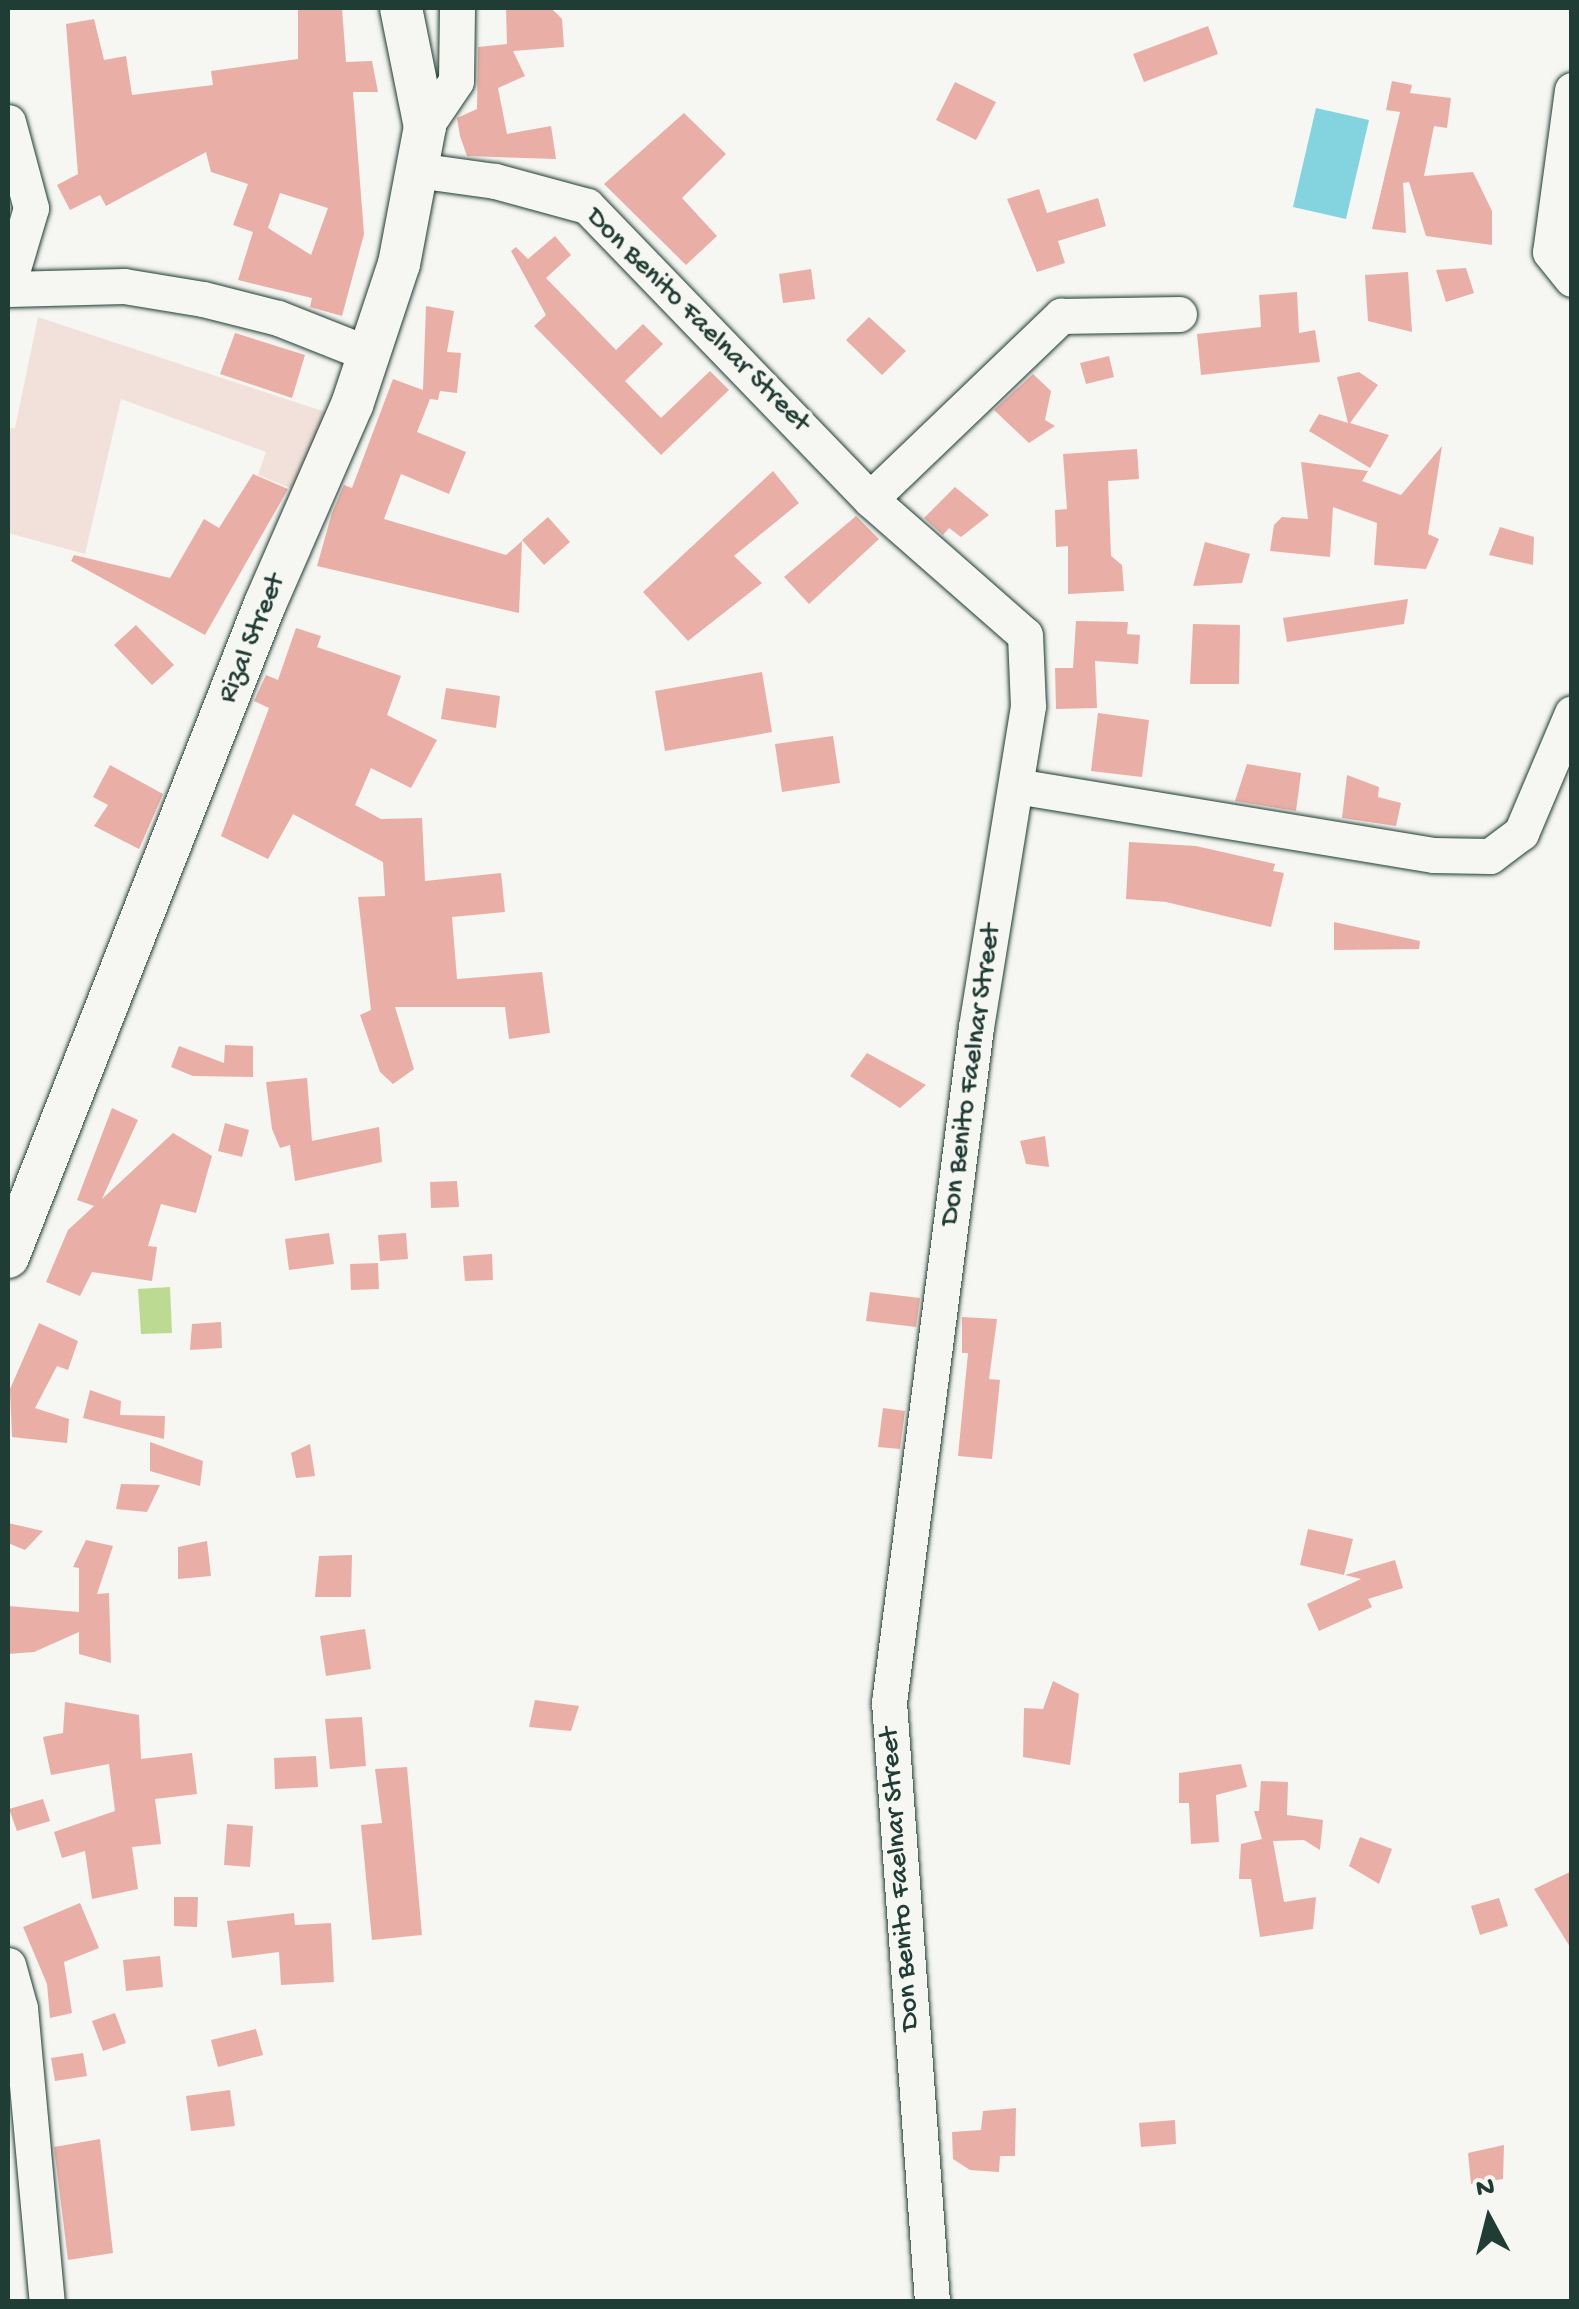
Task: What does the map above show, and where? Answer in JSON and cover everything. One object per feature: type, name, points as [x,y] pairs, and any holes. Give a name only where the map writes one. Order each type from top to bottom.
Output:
[{"type":"main road","name":"Rizal Street","points":[[8,1257],[369,354],[399,264],[425,127],[402,8]]},
{"type":"street","points":[[425,127],[456,80],[457,8]]},
{"type":"street","points":[[1572,90],[1550,252],[1572,279]]},
{"type":"street","points":[[8,122],[31,208],[8,287],[124,286],[203,299],[278,318],[369,354]]},
{"type":"street","name":"Don Benito Faelnar Street","points":[[416,170],[587,206],[870,499],[1025,635],[1028,706],[976,1028],[888,1702],[932,2302]]},
{"type":"street","points":[[870,499],[1061,316],[1179,314]]},
{"type":"street","points":[[1016,786],[1433,855],[1490,856],[1521,833],[1572,714]]},
{"type":"street","points":[[8,1965],[20,2008],[47,2302]]},
{"type":"shaded area","points":[[38,317],[328,413],[298,491],[258,475],[266,452],[121,399],[85,554],[8,533],[8,428],[15,428]]},
{"type":"green space","points":[[170,1287],[172,1333],[141,1334],[138,1289]]},
{"type":"water","points":[[1316,108],[1369,120],[1346,219],[1293,207]]},
{"type":"building","points":[[298,8],[342,8],[346,62],[372,61],[378,92],[353,92],[364,234],[342,316],[310,307],[312,298],[238,280],[253,232],[233,225],[248,184],[211,172],[206,152],[106,206],[100,195],[70,210],[57,185],[78,174],[66,24],[94,19],[104,60],[126,56],[132,95],[213,85],[211,71],[298,59]],"holes":[[[280,193],[328,208],[311,255],[268,228]]]},
{"type":"building","points":[[506,8],[551,8],[562,19],[564,47],[513,51],[525,76],[498,88],[507,134],[551,126],[556,159],[467,156],[460,136],[457,118],[477,109],[478,47],[507,44]]},
{"type":"building","points":[[1208,26],[1218,54],[1144,82],[1133,54]]},
{"type":"building","points":[[1392,81],[1412,85],[1410,93],[1451,98],[1447,128],[1434,126],[1424,176],[1473,172],[1492,211],[1492,245],[1426,236],[1409,182],[1403,183],[1406,233],[1372,229],[1400,112],[1386,110]]},
{"type":"building","points":[[955,82],[996,102],[976,140],[936,120]]},
{"type":"building","points":[[684,113],[726,154],[682,198],[717,236],[686,265],[604,184]]},
{"type":"building","points":[[1039,189],[1047,213],[1098,198],[1106,226],[1058,241],[1065,263],[1037,272],[1007,199]]},
{"type":"building","points":[[555,236],[571,255],[546,278],[616,350],[643,324],[663,344],[625,381],[661,418],[710,371],[729,390],[661,455],[534,326],[546,315],[511,251],[516,247],[528,259]]},
{"type":"building","points":[[1466,268],[1474,293],[1446,302],[1436,270]]},
{"type":"building","points":[[811,269],[815,299],[783,303],[779,274]]},
{"type":"building","points":[[1408,272],[1412,332],[1368,321],[1365,275]]},
{"type":"building","points":[[1297,292],[1299,333],[1315,330],[1320,362],[1201,375],[1197,334],[1261,327],[1259,295]]},
{"type":"building","points":[[426,306],[454,311],[447,352],[461,353],[457,393],[440,391],[438,400],[430,399],[417,432],[466,452],[449,494],[401,474],[384,519],[506,555],[522,541],[519,613],[317,566],[332,513],[344,485],[352,488],[393,379],[423,390]]},
{"type":"building","points":[[869,317],[906,351],[882,375],[846,340]]},
{"type":"building","points":[[235,333],[305,355],[292,398],[220,374]]},
{"type":"building","points":[[1109,356],[1114,377],[1086,384],[1080,363]]},
{"type":"building","points":[[1359,372],[1378,385],[1350,423],[1389,435],[1370,468],[1309,431],[1319,414],[1348,423],[1337,377]]},
{"type":"building","points":[[1033,374],[1051,391],[1045,420],[1055,426],[1029,443],[994,410]]},
{"type":"building","points":[[1442,446],[1428,534],[1439,539],[1426,569],[1374,565],[1377,523],[1333,507],[1330,557],[1270,551],[1274,525],[1282,517],[1308,519],[1301,462],[1368,471],[1362,481],[1401,495]]},
{"type":"building","points":[[1137,449],[1139,479],[1108,481],[1111,556],[1122,565],[1124,591],[1068,594],[1068,546],[1056,547],[1055,510],[1067,509],[1063,454]]},
{"type":"building","points":[[773,471],[799,503],[734,556],[762,583],[688,641],[643,592]]},
{"type":"building","points":[[253,474],[288,489],[205,635],[71,561],[74,555],[170,578],[204,519],[219,528]]},
{"type":"building","points":[[955,487],[989,515],[961,537],[949,528],[943,535],[924,518]]},
{"type":"building","points":[[856,516],[879,539],[809,604],[784,577]]},
{"type":"building","points":[[548,517],[570,542],[544,565],[522,540]]},
{"type":"building","points":[[1500,527],[1534,537],[1533,565],[1489,555]]},
{"type":"building","points":[[1205,542],[1250,554],[1242,583],[1193,586]]},
{"type":"building","points":[[1408,599],[1404,624],[1287,642],[1283,618]]},
{"type":"building","points":[[1076,621],[1128,622],[1127,634],[1140,635],[1138,664],[1095,661],[1097,708],[1056,709],[1055,668],[1073,668]]},
{"type":"building","points":[[1193,624],[1240,625],[1239,684],[1190,684]]},
{"type":"building","points":[[136,625],[174,665],[152,685],[114,645]]},
{"type":"building","points":[[296,628],[321,636],[317,647],[401,676],[387,715],[437,740],[411,788],[371,768],[355,805],[381,819],[422,818],[425,881],[501,873],[505,912],[452,917],[457,979],[542,972],[550,1033],[509,1039],[505,1007],[395,1007],[414,1069],[393,1084],[380,1072],[360,1015],[371,1010],[358,897],[385,896],[383,862],[293,814],[268,859],[221,836],[269,708],[254,701],[266,675],[278,680]]},
{"type":"building","points":[[762,672],[772,732],[665,751],[655,691]]},
{"type":"building","points":[[446,688],[500,696],[496,728],[441,719]]},
{"type":"building","points":[[1098,713],[1149,720],[1142,777],[1091,771]]},
{"type":"building","points":[[833,736],[840,783],[782,792],[775,744]]},
{"type":"building","points":[[1247,764],[1301,773],[1296,811],[1235,801]]},
{"type":"building","points":[[110,765],[163,794],[139,849],[94,826],[108,805],[93,797]]},
{"type":"building","points":[[1347,775],[1379,787],[1378,797],[1401,803],[1396,826],[1342,818]]},
{"type":"building","points":[[1129,842],[1196,846],[1275,864],[1273,871],[1284,873],[1271,927],[1166,902],[1126,899]]},
{"type":"building","points":[[1334,922],[1420,941],[1419,949],[1334,950]]},
{"type":"building","points":[[225,1045],[253,1046],[253,1077],[193,1076],[171,1067],[179,1046],[224,1063]]},
{"type":"building","points":[[867,1053],[926,1085],[900,1108],[850,1076]]},
{"type":"building","points":[[307,1078],[312,1141],[379,1127],[382,1162],[295,1181],[290,1145],[280,1148],[272,1129],[266,1082]]},
{"type":"building","points":[[112,1108],[138,1120],[102,1199],[173,1133],[212,1156],[196,1213],[161,1204],[148,1246],[157,1247],[152,1281],[92,1272],[80,1296],[46,1282],[68,1230],[94,1206],[77,1200]]},
{"type":"building","points":[[225,1123],[249,1130],[242,1157],[218,1151]]},
{"type":"building","points":[[1045,1136],[1049,1167],[1026,1164],[1020,1141]]},
{"type":"building","points":[[457,1181],[459,1207],[431,1208],[430,1182]]},
{"type":"building","points":[[329,1233],[334,1264],[289,1270],[285,1239]]},
{"type":"building","points":[[406,1233],[408,1259],[380,1261],[378,1235]]},
{"type":"building","points":[[492,1254],[493,1280],[465,1281],[463,1256]]},
{"type":"building","points":[[378,1263],[379,1289],[351,1290],[350,1264]]},
{"type":"building","points":[[870,1292],[920,1298],[916,1327],[866,1321]]},
{"type":"building","points":[[962,1317],[997,1319],[989,1379],[1000,1380],[992,1459],[958,1456],[968,1353],[962,1353]]},
{"type":"building","points":[[221,1322],[222,1348],[190,1350],[192,1324]]},
{"type":"building","points":[[39,1323],[78,1341],[68,1370],[57,1366],[35,1408],[69,1419],[67,1443],[12,1437],[10,1389]]},
{"type":"building","points":[[90,1390],[121,1401],[120,1415],[165,1416],[164,1439],[83,1418]]},
{"type":"building","points":[[883,1408],[905,1411],[900,1449],[878,1447]]},
{"type":"building","points":[[150,1442],[203,1461],[200,1486],[150,1471]]},
{"type":"building","points":[[310,1444],[315,1476],[296,1478],[291,1453]]},
{"type":"building","points":[[121,1484],[160,1485],[147,1512],[116,1509]]},
{"type":"building","points":[[8,1523],[43,1531],[25,1550],[8,1543]]},
{"type":"building","points":[[1308,1529],[1353,1539],[1344,1575],[1300,1565]]},
{"type":"building","points":[[86,1540],[113,1546],[97,1594],[109,1593],[111,1663],[79,1654],[79,1632],[34,1652],[8,1654],[8,1606],[79,1612],[79,1568],[73,1567]]},
{"type":"building","points":[[207,1541],[211,1576],[178,1579],[178,1547]]},
{"type":"building","points":[[352,1555],[351,1597],[315,1597],[319,1556]]},
{"type":"building","points":[[1395,1560],[1403,1588],[1368,1599],[1372,1607],[1319,1631],[1307,1604],[1361,1579],[1345,1575]]},
{"type":"building","points":[[365,1629],[371,1669],[326,1676],[320,1636]]},
{"type":"building","points":[[1053,1681],[1079,1694],[1070,1765],[1023,1757],[1024,1708],[1043,1709]]},
{"type":"building","points":[[535,1700],[579,1706],[571,1731],[529,1727]]},
{"type":"building","points":[[65,1702],[139,1715],[141,1759],[192,1753],[197,1794],[155,1799],[161,1844],[132,1847],[138,1889],[92,1899],[85,1851],[62,1858],[54,1832],[115,1811],[109,1764],[51,1775],[43,1737],[63,1733]]},
{"type":"building","points":[[362,1717],[366,1766],[330,1769],[325,1719]]},
{"type":"building","points":[[316,1756],[318,1787],[275,1789],[274,1758]]},
{"type":"building","points":[[1241,1764],[1247,1787],[1216,1795],[1219,1842],[1191,1844],[1189,1803],[1179,1803],[1179,1773]]},
{"type":"building","points":[[407,1767],[422,1935],[372,1940],[361,1825],[382,1823],[375,1769]]},
{"type":"building","points":[[1261,1781],[1288,1782],[1287,1815],[1323,1820],[1320,1850],[1304,1840],[1273,1841],[1284,1902],[1316,1897],[1313,1929],[1260,1937],[1251,1879],[1239,1879],[1241,1844],[1262,1839],[1254,1811],[1259,1811]]},
{"type":"building","points":[[43,1799],[50,1821],[17,1831],[9,1809]]},
{"type":"building","points":[[227,1824],[253,1826],[250,1867],[224,1865]]},
{"type":"building","points":[[1360,1837],[1392,1849],[1379,1884],[1349,1866]]},
{"type":"building","points":[[1572,1871],[1572,1950],[1534,1889]]},
{"type":"building","points":[[174,1897],[198,1897],[197,1927],[174,1926]]},
{"type":"building","points":[[1499,1898],[1508,1926],[1480,1935],[1471,1906]]},
{"type":"building","points":[[80,1903],[99,1948],[64,1962],[72,2013],[50,2018],[47,1984],[23,1927]]},
{"type":"building","points":[[294,1913],[295,1925],[331,1923],[334,1982],[281,1985],[279,1952],[232,1958],[227,1921]]},
{"type":"building","points":[[160,1956],[163,1987],[126,1991],[123,1960]]},
{"type":"building","points":[[115,2013],[126,2043],[103,2051],[92,2021]]},
{"type":"building","points":[[256,2029],[263,2055],[218,2067],[211,2040]]},
{"type":"building","points":[[83,2053],[87,2076],[55,2081],[51,2058]]},
{"type":"building","points":[[230,2090],[235,2126],[191,2131],[186,2096]]},
{"type":"building","points":[[1016,2108],[1015,2156],[1000,2156],[999,2172],[970,2170],[953,2159],[952,2132],[981,2130],[983,2111]]},
{"type":"building","points":[[1175,2120],[1176,2144],[1141,2147],[1139,2123]]},
{"type":"building","points":[[100,2139],[113,2253],[68,2260],[54,2147]]},
{"type":"building","points":[[1504,2145],[1503,2179],[1471,2184],[1468,2153]]}]
